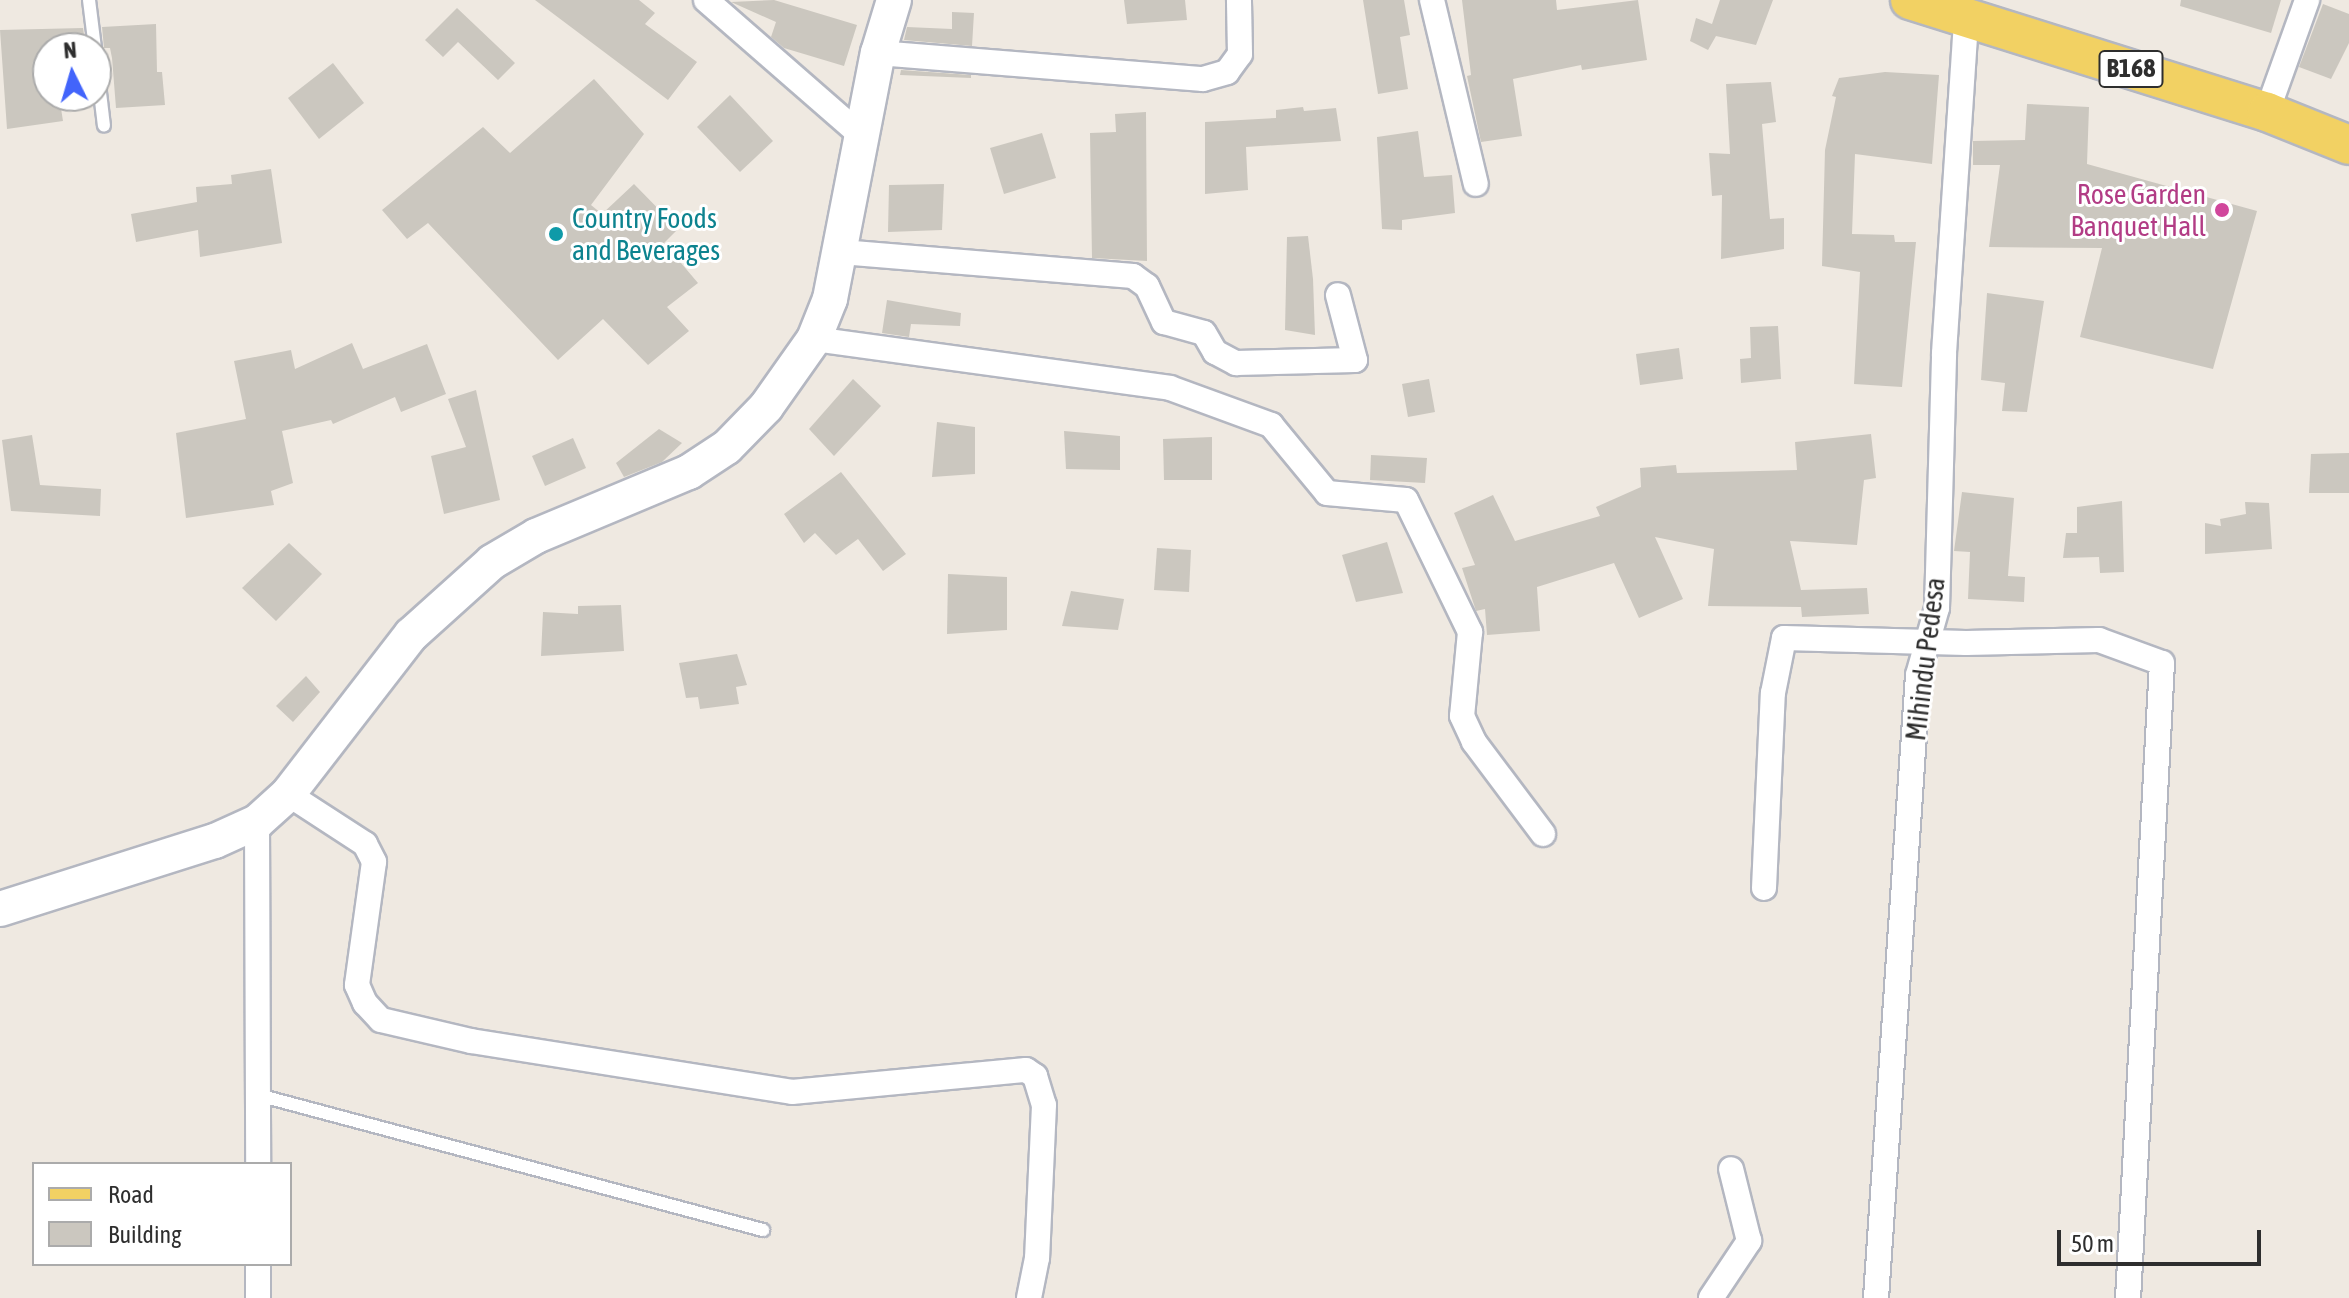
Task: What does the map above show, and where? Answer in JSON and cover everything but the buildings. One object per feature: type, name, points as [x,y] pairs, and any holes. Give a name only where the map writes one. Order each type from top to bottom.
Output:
[{"type":"main road","name":"B168","points":[[1910,0],[2267,112],[2349,145]]},
{"type":"street","points":[[706,0],[862,136]]},
{"type":"street","points":[[0,908],[215,841],[257,822],[288,794],[411,635],[450,596],[492,562],[536,536],[651,492],[727,447],[766,407],[814,339],[841,252],[878,53],[894,0]]},
{"type":"street","points":[[878,53],[1203,79],[1227,72],[1240,54],[1239,0]]},
{"type":"street","points":[[1432,0],[1476,184]]},
{"type":"street","points":[[2267,112],[2307,0]]},
{"type":"street","name":"Mihindu Pedesa","points":[[1876,1298],[1918,675],[1937,608],[1944,353],[1966,20]]},
{"type":"street","points":[[841,252],[1133,276],[1147,286],[1164,322],[1204,333],[1215,352],[1236,363],[1355,360],[1338,295]]},
{"type":"street","points":[[814,339],[1170,388],[1271,425],[1327,493],[1406,500],[1470,632],[1462,716],[1474,742],[1543,834]]},
{"type":"street","points":[[1764,888],[1773,693],[1784,638],[1927,642],[2099,640],[2162,663],[2128,1298]]},
{"type":"street","points":[[288,794],[365,844],[374,862],[357,985],[365,1003],[381,1020],[471,1041],[792,1092],[930,1083],[1026,1070],[1035,1076],[1044,1105],[1037,1258],[1029,1298]]},
{"type":"street","points":[[257,822],[258,1162]]},
{"type":"street","points":[[1711,1298],[1749,1241],[1731,1169]]},
{"type":"street","points":[[258,1266],[258,1298]]},
{"type":"lane","points":[[89,0],[93,32]]},
{"type":"lane","points":[[102,112],[104,126]]},
{"type":"lane","points":[[258,1095],[763,1230]]},
{"type":"place","name":"Rose Garden Banquet Hall","points":[[2222,210]]},
{"type":"place","name":"Country Foods and Beverages","points":[[556,234]]}]
